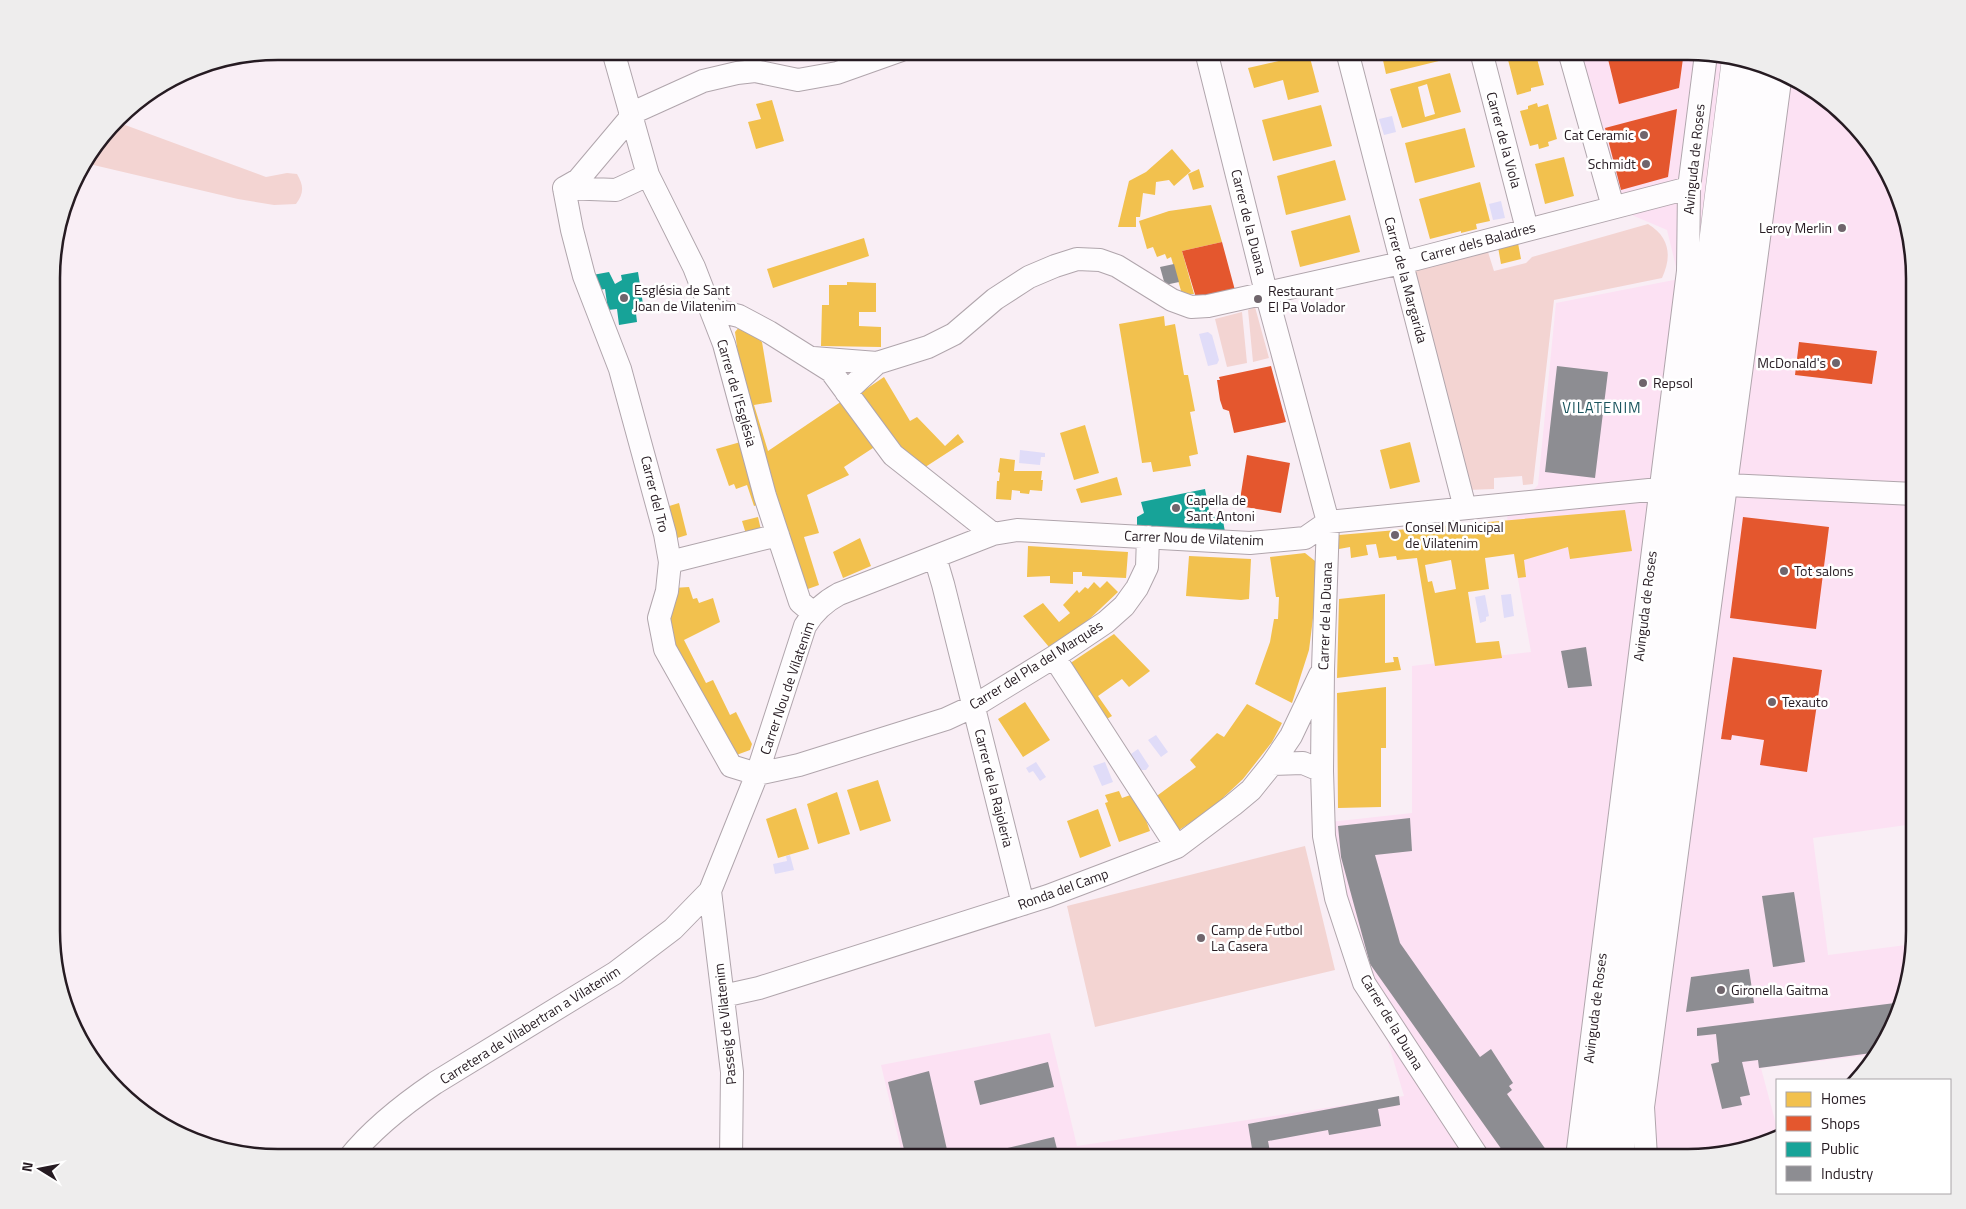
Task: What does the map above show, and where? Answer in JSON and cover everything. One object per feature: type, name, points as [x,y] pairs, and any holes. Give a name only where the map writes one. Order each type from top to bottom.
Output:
[{"type":"highway","points":[[1598,1149],[1636,862],[1735,65]]},
{"type":"highway","points":[[1620,1149],[1758,72]]},
{"type":"highway","points":[[1638,1149],[1644,1107]]},
{"type":"street","name":"Carrer de l'Església","points":[[616,60],[648,175],[694,267],[724,344],[765,496],[800,602],[813,613]]},
{"type":"street","points":[[564,188],[578,180],[631,115],[703,81],[737,72],[755,71],[798,80],[837,73],[874,60]]},
{"type":"street","name":"Carrer de la Duana","points":[[1208,60],[1266,292],[1328,522],[1322,771],[1324,836],[1336,898],[1364,982],[1473,1149]]},
{"type":"street","name":"Carrer de la Margarida","points":[[1349,60],[1465,508]]},
{"type":"street","name":"Carrer de la Viola","points":[[1483,60],[1527,229]]},
{"type":"street","points":[[1572,60],[1613,207]]},
{"type":"street","name":"Avinguda de Roses","points":[[1578,1149],[1659,489],[1688,270],[1689,188],[1705,60]]},
{"type":"street","points":[[1646,1149],[1644,1107],[1780,80]]},
{"type":"street","points":[[564,188],[616,190],[648,175]]},
{"type":"street","name":"Carrer del Tro","points":[[564,188],[572,230],[584,276],[620,369],[645,454],[670,562],[667,591],[659,618],[665,649],[731,766],[758,774]]},
{"type":"street","name":"Carrer dels Baladres","points":[[877,364],[928,347],[954,334],[995,299],[1029,277],[1078,259],[1100,260],[1118,266],[1172,300],[1191,307],[1208,306],[1401,263],[1689,188]]},
{"type":"street","points":[[711,309],[739,316],[831,370],[893,456],[993,534]]},
{"type":"street","points":[[810,358],[877,364]]},
{"type":"street","points":[[846,392],[877,364]]},
{"type":"street","points":[[1727,485],[1906,494]]},
{"type":"street","name":"Carrer Nou de Vilatenim","points":[[710,891],[758,774],[805,626],[813,613],[826,601],[839,594],[993,534],[1017,530],[1250,543],[1305,538],[1328,522],[1659,489]]},
{"type":"street","points":[[670,562],[778,535]]},
{"type":"street","name":"Carrer del Pla del Marquès","points":[[758,774],[799,765],[946,719],[974,706],[1054,658],[1106,622],[1124,606],[1137,588],[1147,567],[1148,538]]},
{"type":"street","name":"Carrer de la Rajoleria","points":[[935,557],[1023,904]]},
{"type":"street","points":[[1054,658],[1177,847]]},
{"type":"street","name":"Ronda del Camp","points":[[723,996],[759,988],[1023,904],[1177,847],[1234,805],[1251,790],[1291,736],[1323,668]]},
{"type":"street","points":[[1272,764],[1303,762],[1322,771]]},
{"type":"street","name":"Passeig de Vilatenim","points":[[710,891],[732,1072],[731,1149]]},
{"type":"street","name":"Carretera de Vilabertran a Vilatenim","points":[[357,1149],[368,1136],[429,1087],[635,959],[673,929],[710,891]]},
{"type":"shaded area","points":[[1572,60],[1702,60],[1745,67],[1785,82],[1821,105],[1852,134],[1884,181],[1899,221],[1906,264],[1906,825],[1813,838],[1828,955],[1906,945],[1899,988],[1884,1028],[1867,1055],[1761,1068],[1776,1130],[1745,1142],[1702,1149],[901,1149],[881,1065],[1050,1033],[1077,1146],[1404,1096],[1346,900],[1330,822],[1412,813],[1412,666],[1531,652],[1507,517],[1538,485],[1556,303],[1679,279],[1667,230],[1613,207]]},
{"type":"shaded area","points":[[1392,116],[1396,132],[1384,135],[1379,119]]},
{"type":"shaded area","points":[[124,124],[266,177],[287,173],[297,174],[302,186],[301,196],[296,204],[274,205],[238,199],[92,165],[105,145]]},
{"type":"shaded area","points":[[1501,201],[1505,218],[1493,220],[1489,204]]},
{"type":"shaded area","points":[[1648,224],[1661,235],[1667,248],[1667,263],[1662,278],[1554,300],[1533,484],[1523,485],[1522,476],[1494,478],[1494,489],[1466,490],[1411,271],[1488,252],[1494,271],[1526,263],[1532,257]]},
{"type":"shaded area","points":[[1255,307],[1269,358],[1253,362],[1248,310]]},
{"type":"shaded area","points":[[1242,312],[1247,363],[1227,367],[1215,319]]},
{"type":"shaded area","points":[[1208,332],[1212,335],[1219,360],[1217,364],[1208,366],[1199,334]]},
{"type":"shaded area","points":[[1020,450],[1045,453],[1045,457],[1041,457],[1040,465],[1019,463]]},
{"type":"shaded area","points":[[1511,594],[1514,616],[1504,618],[1501,595]]},
{"type":"shaded area","points":[[1485,595],[1489,616],[1486,617],[1486,621],[1480,623],[1475,597]]},
{"type":"shaded area","points":[[1156,735],[1168,752],[1161,757],[1148,740]]},
{"type":"shaded area","points":[[1138,749],[1149,766],[1146,770],[1141,770],[1131,754]]},
{"type":"shaded area","points":[[1036,762],[1046,777],[1040,781],[1033,771],[1029,773],[1026,768]]},
{"type":"shaded area","points":[[1105,762],[1113,782],[1102,786],[1093,766]]},
{"type":"shaded area","name":"Camp de Futbol La Casera","points":[[1305,846],[1335,970],[1095,1027],[1067,906]]},
{"type":"shaded area","points":[[790,855],[794,870],[775,874],[773,864],[787,861],[786,856]]},
{"type":"building: Homes","points":[[1283,60],[1311,60],[1319,92],[1288,100],[1283,80],[1254,88],[1248,68]]},
{"type":"building: Homes","points":[[1383,60],[1443,60],[1386,74]]},
{"type":"building: Homes","points":[[1508,60],[1537,60],[1544,85],[1531,88],[1531,91],[1517,95]]},
{"type":"building: Homes","points":[[1450,73],[1461,112],[1402,128],[1390,89]],"holes":[[[1427,84],[1435,114],[1425,117],[1418,87]]]},
{"type":"building: Homes","points":[[772,100],[784,141],[756,149],[748,122],[761,119],[756,104]]},
{"type":"building: Homes","points":[[1537,103],[1538,107],[1548,104],[1557,139],[1548,142],[1549,146],[1539,149],[1538,144],[1530,146],[1520,111],[1528,109],[1528,106]]},
{"type":"building: Homes","points":[[1321,105],[1332,146],[1273,161],[1262,120]]},
{"type":"building: Homes","points":[[1465,128],[1475,167],[1415,183],[1405,143]]},
{"type":"building: Homes","points":[[1172,149],[1191,171],[1174,186],[1169,180],[1156,182],[1155,195],[1143,193],[1140,217],[1136,217],[1136,227],[1118,227],[1129,181],[1146,172]]},
{"type":"building: Homes","points":[[1564,157],[1574,196],[1545,204],[1535,164]]},
{"type":"building: Homes","points":[[1335,160],[1346,200],[1286,215],[1277,176]]},
{"type":"building: Homes","points":[[1199,169],[1204,187],[1193,190],[1188,174]]},
{"type":"building: Homes","points":[[1480,182],[1490,221],[1476,224],[1477,229],[1430,239],[1419,199]]},
{"type":"building: Homes","points":[[1211,205],[1222,242],[1182,251],[1194,294],[1182,294],[1171,257],[1167,259],[1165,254],[1157,257],[1153,247],[1147,249],[1139,221],[1169,211]]},
{"type":"building: Homes","points":[[1350,215],[1360,252],[1300,267],[1291,231]]},
{"type":"building: Homes","points":[[864,238],[869,256],[773,288],[767,269]]},
{"type":"building: Homes","points":[[1518,243],[1521,259],[1501,264],[1498,247]]},
{"type":"building: Homes","points":[[847,282],[876,283],[876,312],[859,312],[859,326],[881,327],[881,347],[821,346],[822,305],[829,305],[829,285],[847,285]]},
{"type":"building: Homes","points":[[1164,316],[1165,326],[1175,324],[1184,375],[1188,375],[1195,411],[1190,412],[1198,454],[1189,456],[1191,466],[1153,472],[1151,462],[1142,463],[1119,324]]},
{"type":"building: Homes","points":[[741,325],[762,342],[772,402],[754,405],[768,451],[842,401],[876,446],[844,467],[849,475],[807,495],[819,533],[804,537],[819,585],[805,590],[745,406],[735,332]]},
{"type":"building: Homes","points":[[884,377],[910,421],[917,417],[945,446],[958,434],[964,442],[916,473],[856,396]]},
{"type":"building: Homes","points":[[1085,425],[1099,473],[1074,480],[1060,433]]},
{"type":"building: Homes","points":[[744,441],[763,503],[754,506],[747,485],[736,489],[734,484],[729,486],[716,449]]},
{"type":"building: Homes","points":[[1410,442],[1420,482],[1390,489],[1380,450]]},
{"type":"building: Homes","points":[[1000,458],[1015,460],[1014,471],[1042,471],[1042,491],[1030,490],[1029,494],[1012,490],[1011,500],[996,499]]},
{"type":"building: Homes","points":[[1117,477],[1122,495],[1081,503],[1076,489]]},
{"type":"building: Homes","points":[[679,503],[687,535],[674,539],[666,507]]},
{"type":"building: Homes","points":[[1625,510],[1632,551],[1570,559],[1568,547],[1524,560],[1526,577],[1518,578],[1514,554],[1485,558],[1489,589],[1468,592],[1476,643],[1499,641],[1502,658],[1435,666],[1417,558],[1397,560],[1396,556],[1379,558],[1376,544],[1366,545],[1368,555],[1351,558],[1350,547],[1339,549],[1339,535]],"holes":[[[1451,560],[1456,589],[1435,593],[1432,581],[1428,582],[1425,565]]]},
{"type":"building: Homes","points":[[758,517],[761,530],[746,534],[742,521]]},
{"type":"building: Homes","points":[[860,538],[871,566],[843,578],[833,552]]},
{"type":"building: Homes","points":[[1028,546],[1128,552],[1126,578],[1082,576],[1082,572],[1073,572],[1073,584],[1050,583],[1050,576],[1027,577]]},
{"type":"building: Homes","points":[[1305,553],[1315,561],[1316,594],[1309,650],[1292,703],[1255,684],[1270,642],[1274,619],[1278,619],[1279,597],[1276,597],[1270,557]]},
{"type":"building: Homes","points":[[1189,556],[1251,559],[1249,599],[1186,596]]},
{"type":"building: Homes","points":[[1107,581],[1118,592],[1082,626],[1049,647],[1023,616],[1043,603],[1059,622],[1070,613],[1063,605],[1077,590],[1079,593],[1085,587],[1088,589],[1094,582],[1100,588]]},
{"type":"building: Homes","points":[[689,587],[693,599],[697,598],[699,603],[713,598],[720,622],[684,640],[706,683],[713,680],[730,715],[736,712],[752,744],[750,750],[731,757],[663,623],[673,588]]},
{"type":"building: Homes","points":[[1385,594],[1385,663],[1394,662],[1393,657],[1398,657],[1401,670],[1337,678],[1339,599]]},
{"type":"building: Homes","points":[[1114,634],[1150,671],[1129,687],[1122,679],[1098,696],[1112,716],[1105,720],[1066,666]]},
{"type":"building: Homes","points":[[1386,687],[1386,748],[1381,748],[1381,807],[1338,808],[1337,693]]},
{"type":"building: Homes","points":[[1025,702],[1050,740],[1023,757],[998,719]]},
{"type":"building: Homes","points":[[1247,704],[1282,723],[1272,742],[1243,779],[1210,810],[1176,832],[1154,798],[1196,767],[1190,760],[1217,733],[1224,737]]},
{"type":"building: Homes","points":[[878,780],[891,821],[860,831],[847,790]]},
{"type":"building: Homes","points":[[1119,791],[1122,798],[1136,793],[1150,831],[1119,842],[1105,803],[1108,802],[1105,795]]},
{"type":"building: Homes","points":[[837,792],[850,834],[818,844],[807,804]]},
{"type":"building: Homes","points":[[796,808],[809,849],[778,858],[766,819]]},
{"type":"building: Homes","points":[[1098,809],[1111,846],[1080,858],[1067,821]]},
{"type":"building: Shops","points":[[1608,60],[1683,60],[1679,88],[1619,104]]},
{"type":"building: Shops","points":[[1677,109],[1668,177],[1621,190],[1605,128]]},
{"type":"building: Shops","points":[[1222,242],[1236,294],[1197,301],[1182,251]]},
{"type":"building: Shops","name":"McDonald's","points":[[1799,342],[1877,351],[1872,384],[1795,375]]},
{"type":"building: Shops","points":[[1271,366],[1286,422],[1234,433],[1229,411],[1223,409],[1220,400],[1217,380],[1220,380],[1219,377]]},
{"type":"building: Shops","points":[[1247,455],[1290,463],[1281,513],[1239,506]]},
{"type":"building: Shops","points":[[1743,517],[1829,527],[1816,629],[1730,618]]},
{"type":"building: Shops","name":"Texauto","points":[[1733,657],[1822,670],[1807,772],[1760,765],[1764,740],[1732,735],[1731,740],[1721,739]]},
{"type":"building: Public","name":"Església de Sant Joan de Vilatenim","points":[[609,272],[615,284],[622,280],[621,275],[638,272],[643,304],[635,305],[637,322],[619,325],[617,309],[608,310],[605,289],[594,291],[587,276]]},
{"type":"building: Public","name":"Capella de Sant Antoni","points":[[1205,489],[1210,515],[1222,515],[1225,532],[1141,529],[1137,525],[1137,517],[1144,513],[1141,502]]},
{"type":"building: Industry","points":[[1174,264],[1179,282],[1165,285],[1160,267]]},
{"type":"building: Industry","points":[[1557,366],[1608,372],[1595,478],[1545,472]]},
{"type":"building: Industry","points":[[1586,647],[1592,686],[1568,688],[1561,651]]},
{"type":"building: Industry","points":[[1410,818],[1412,851],[1375,855],[1400,943],[1480,1057],[1491,1049],[1513,1083],[1509,1086],[1512,1090],[1507,1094],[1545,1149],[1501,1149],[1370,964],[1341,857],[1338,826]]},
{"type":"building: Industry","points":[[1794,892],[1805,962],[1773,967],[1762,896]]},
{"type":"building: Industry","name":"Gironella Gaitma","points":[[1749,969],[1754,1003],[1686,1012],[1691,977]]},
{"type":"building: Industry","points":[[1893,1003],[1884,1028],[1868,1053],[1759,1068],[1758,1060],[1742,1062],[1750,1095],[1740,1097],[1742,1105],[1722,1109],[1711,1064],[1719,1062],[1716,1034],[1697,1036],[1697,1028]]},
{"type":"building: Industry","points":[[1048,1062],[1054,1087],[980,1105],[974,1081]]},
{"type":"building: Industry","points":[[929,1071],[947,1149],[904,1149],[888,1082]]},
{"type":"building: Industry","points":[[1399,1096],[1400,1105],[1378,1109],[1381,1126],[1329,1135],[1328,1130],[1268,1141],[1269,1149],[1252,1149],[1248,1124]]},
{"type":"building: Industry","points":[[1054,1137],[1057,1149],[1004,1149]]},
{"type":"place","name":"Cat Ceramic","points":[[1644,135]]},
{"type":"place","name":"Schmidt","points":[[1646,164]]},
{"type":"place","name":"Leroy Merlin","points":[[1842,228]]},
{"type":"place","name":"Església de Sant Joan de Vilatenim","points":[[624,298]]},
{"type":"place","name":"Restaurant El Pa Volador","points":[[1258,299]]},
{"type":"place","name":"McDonald's","points":[[1836,363]]},
{"type":"place","name":"Repsol","points":[[1643,383]]},
{"type":"place","name":"Capella de Sant Antoni","points":[[1176,508]]},
{"type":"place","name":"Consel Municipal de Vilatenim","points":[[1395,535]]},
{"type":"place","name":"Tot salons","points":[[1784,571]]},
{"type":"place","name":"Texauto","points":[[1772,702]]},
{"type":"place","name":"Camp de Futbol La Casera","points":[[1201,938]]},
{"type":"place","name":"Gironella Gaitma","points":[[1721,990]]},
{"type":"district","name":"VILATENIM","points":[[1602,408]]}]
